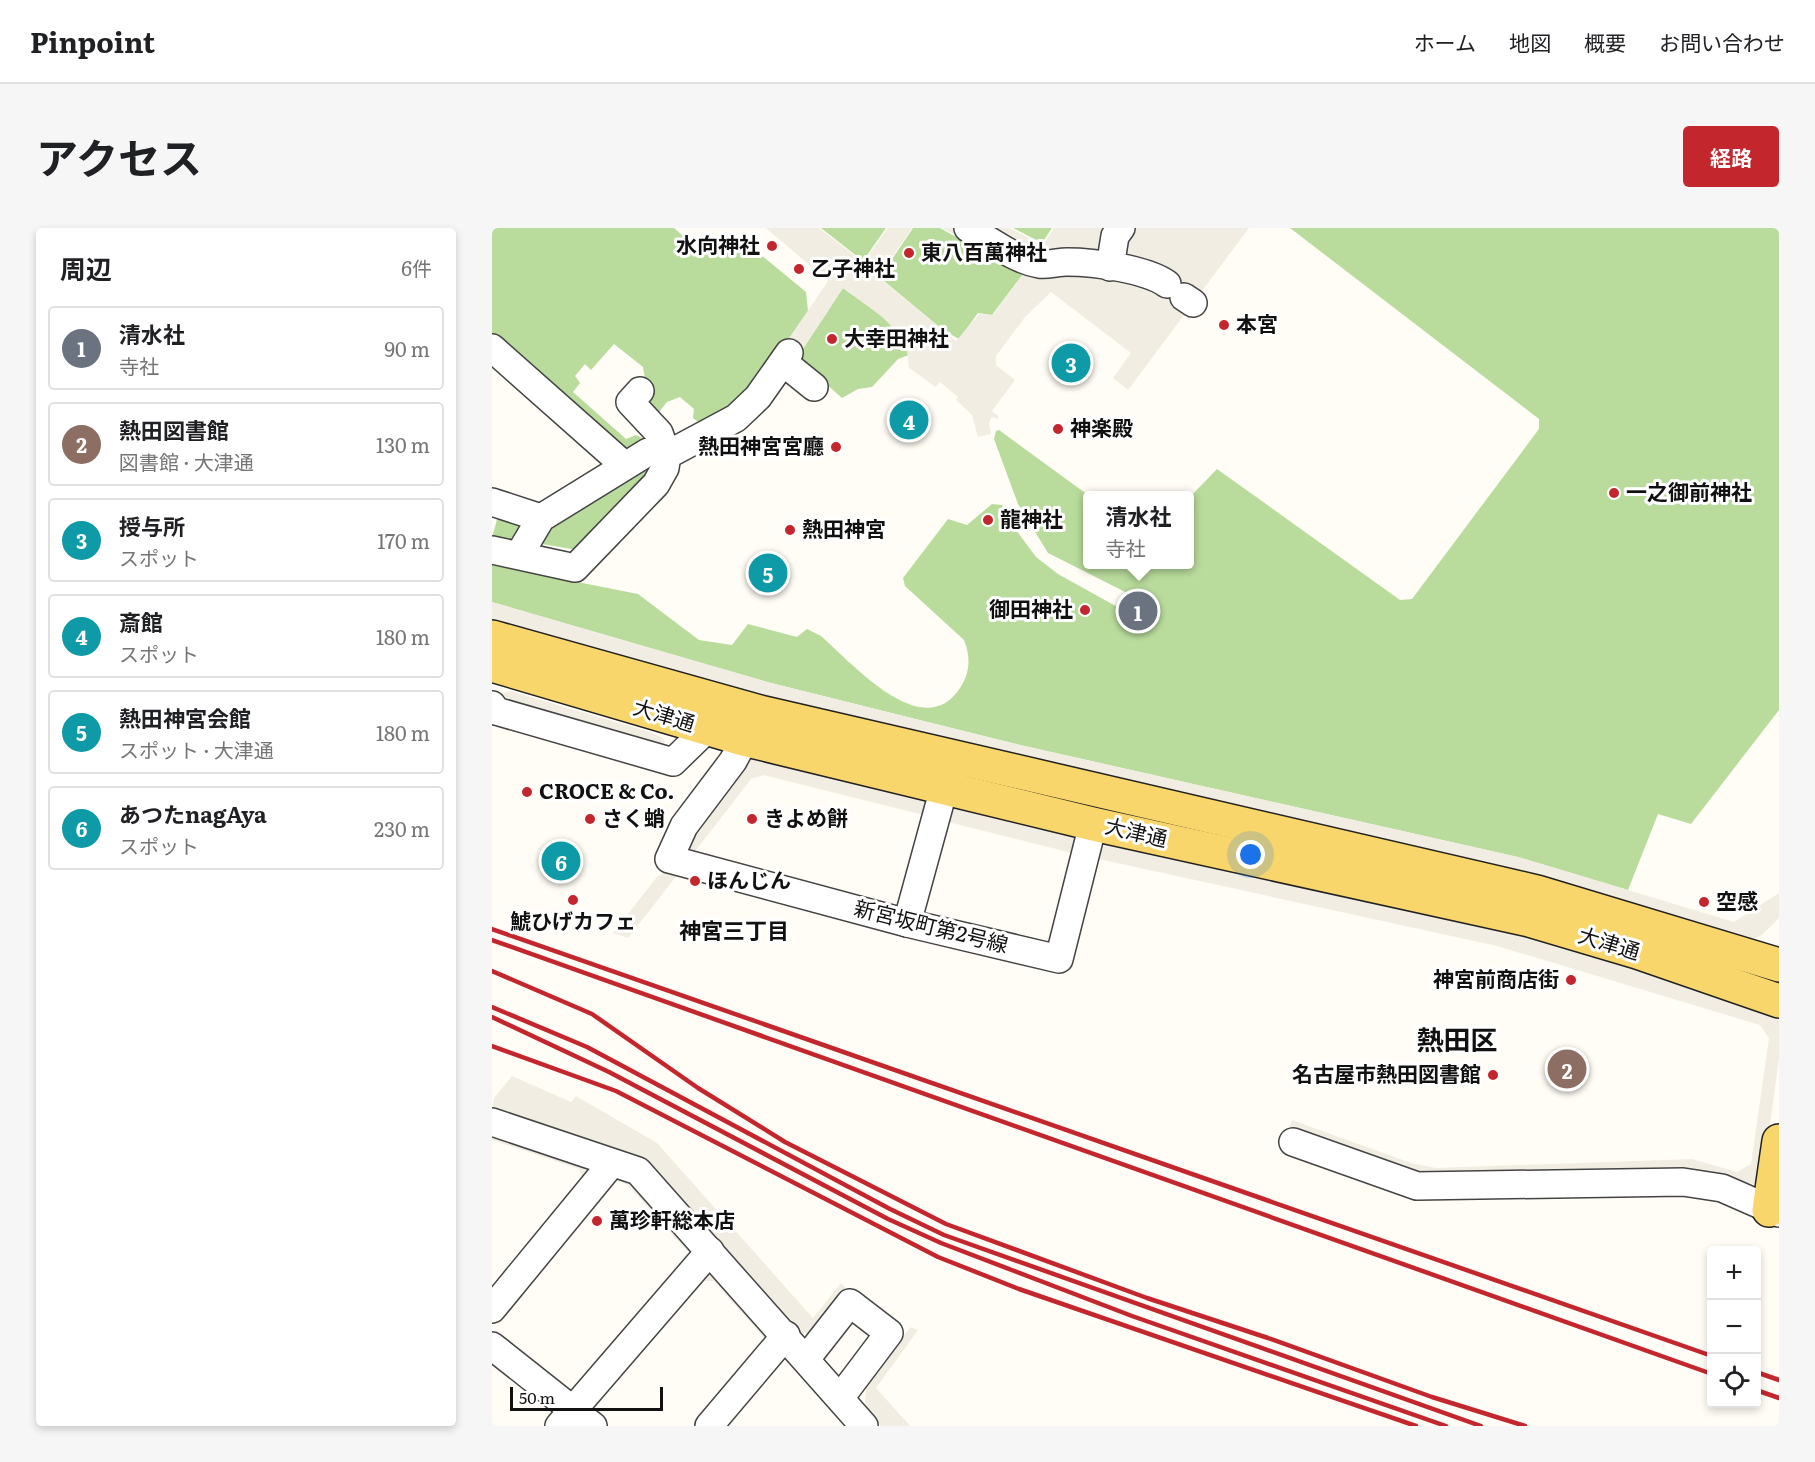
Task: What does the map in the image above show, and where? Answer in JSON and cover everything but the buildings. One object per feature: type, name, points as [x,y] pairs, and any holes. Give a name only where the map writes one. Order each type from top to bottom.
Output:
[{"type":"main road","name":"大津通","points":[[492,638],[760,712],[1537,892],[1779,965]]},
{"type":"main road","name":"大津通","points":[[492,665],[743,740],[1093,824],[1529,920],[1637,952],[1779,1000]]},
{"type":"main road","points":[[1774,1211],[1779,1142]]},
{"type":"street","points":[[968,228],[1018,256],[1039,264],[1068,262],[1155,276],[1181,295]]},
{"type":"street","points":[[1110,267],[1115,236],[1120,228]]},
{"type":"street","points":[[492,348],[624,465]]},
{"type":"street","points":[[519,555],[541,518],[624,465],[648,452],[667,455],[736,418],[758,397],[786,358],[814,387]]},
{"type":"street","points":[[492,550],[575,568],[656,484],[665,468],[667,455],[659,433],[630,402],[640,391]]},
{"type":"street","points":[[492,502],[541,518]]},
{"type":"street","points":[[492,705],[496,711],[673,762],[707,729]]},
{"type":"street","points":[[743,740],[760,712]]},
{"type":"street","name":"新宮坂町第2号線","points":[[743,740],[733,761],[684,826],[669,859],[907,923],[1059,959],[1093,824]]},
{"type":"street","points":[[907,923],[944,788]]},
{"type":"street","points":[[492,1122],[638,1172],[786,1335],[864,1426]]},
{"type":"street","points":[[1293,1142],[1417,1186],[1683,1182],[1722,1188],[1774,1211]]},
{"type":"street","points":[[492,1309],[612,1163]]},
{"type":"street","points":[[492,1346],[575,1421],[710,1251]]},
{"type":"street","points":[[806,1359],[850,1303],[889,1333],[840,1398]]},
{"type":"street","points":[[709,1426],[786,1335]]},
{"type":"green space","points":[[492,228],[674,228],[701,252],[726,237],[755,250],[806,292],[808,311],[767,370],[731,408],[701,424],[693,418],[694,409],[680,397],[667,402],[652,421],[643,367],[614,344],[591,370],[585,364],[575,376],[580,383],[573,392],[626,439],[636,435],[642,438],[640,443],[621,453],[492,340]]},
{"type":"green space","points":[[821,228],[886,228],[863,261]]},
{"type":"green space","points":[[913,228],[940,228],[1023,274],[992,315],[978,313],[959,339],[943,330],[884,281],[882,274]]},
{"type":"green space","points":[[1013,228],[1052,228],[1042,243]]},
{"type":"green space","points":[[1290,228],[1779,228],[1779,710],[1691,824],[1658,814],[1628,890],[1518,857],[1020,745],[771,683],[492,602],[492,565],[638,594],[699,640],[732,645],[748,624],[797,637],[807,629],[821,636],[888,694],[908,704],[927,708],[945,703],[960,688],[966,677],[968,665],[966,646],[964,640],[905,586],[903,578],[948,519],[967,525],[992,504],[1002,505],[1016,530],[1036,557],[1058,574],[1121,609],[1136,624],[1146,620],[1151,607],[1048,553],[1018,504],[994,439],[996,431],[999,430],[1083,491],[1083,569],[1194,569],[1194,493],[1217,469],[1400,600],[1412,599],[1539,429],[1539,419]]},
{"type":"green space","points":[[843,288],[891,325],[905,344],[909,355],[898,359],[872,387],[858,389],[842,398],[797,358]]},
{"type":"green space","points":[[644,464],[653,467],[577,550],[536,543],[541,531]]},
{"type":"green space","points":[[499,512],[529,522],[515,542],[492,538]]},
{"type":"shaded area","points":[[766,228],[819,228],[863,262],[888,228],[912,228],[881,274],[883,281],[956,341],[979,314],[993,315],[1024,273],[942,228],[1009,228],[1043,245],[1054,228],[1249,228],[1128,390],[1113,378],[1131,353],[1051,292],[1025,317],[996,356],[996,365],[1015,380],[992,411],[999,417],[997,419],[992,417],[989,422],[991,434],[978,437],[972,415],[956,400],[958,397],[940,382],[936,387],[909,368],[906,343],[884,318],[843,288],[797,358],[782,349],[828,281]]},
{"type":"shaded area","points":[[492,602],[771,683],[1020,745],[1518,857],[1734,922],[1779,893],[1779,918],[1762,935],[1751,940],[772,701],[492,619]]},
{"type":"shaded area","points":[[510,691],[650,732],[665,741],[663,747],[500,700],[505,692]]},
{"type":"shaded area","points":[[754,757],[928,796],[928,816],[763,775],[751,779],[693,854],[681,845],[743,765]]},
{"type":"shaded area","points":[[947,805],[1073,832],[1078,838],[1076,854],[940,820]]},
{"type":"shaded area","points":[[1102,842],[1502,927],[1761,1006],[1779,1021],[1779,1058],[1763,1178],[1753,1184],[1691,1170],[1435,1179],[1288,1131],[1292,1120],[1411,1163],[1436,1168],[1692,1159],[1737,1172],[1751,1164],[1769,1038],[1760,1025],[1497,946],[1094,858]]},
{"type":"shaded area","points":[[671,869],[681,870],[628,938],[613,933],[657,877]]},
{"type":"shaded area","points":[[512,1076],[571,1102],[576,1096],[657,1143],[813,1318],[841,1283],[845,1287],[844,1294],[812,1332],[803,1334],[644,1161],[492,1110],[494,1098]]},
{"type":"shaded area","points":[[492,1135],[586,1167],[588,1174],[584,1181],[579,1169],[492,1140]]},
{"type":"shaded area","points":[[611,1176],[631,1181],[692,1248],[688,1252],[628,1185],[614,1180]]},
{"type":"shaded area","points":[[705,1271],[712,1271],[768,1334],[764,1338],[714,1281],[704,1281],[595,1407],[596,1416],[590,1410]]},
{"type":"shaded area","points":[[911,1327],[918,1330],[876,1388],[910,1426],[881,1426],[865,1403],[867,1378]]},
{"type":"railway","points":[[492,929],[1707,1354]]},
{"type":"railway","points":[[492,940],[1707,1372]]},
{"type":"railway","points":[[492,971],[592,1014],[698,1088],[785,1142],[946,1224],[1147,1298],[1268,1338],[1432,1397],[1525,1426]]},
{"type":"railway","points":[[492,1007],[587,1047],[890,1209],[944,1235],[1481,1426]]},
{"type":"railway","points":[[492,1017],[609,1072],[888,1219],[941,1243],[1132,1316],[1446,1426]]},
{"type":"railway","points":[[492,1046],[616,1091],[938,1257],[1019,1289],[1416,1426]]},
{"type":"railway","points":[[1761,1374],[1779,1380]]},
{"type":"railway","points":[[1761,1392],[1779,1398]]},
{"type":"place","name":"水向神社","points":[[772,246]]},
{"type":"place","name":"東八百萬神社","points":[[909,253]]},
{"type":"place","name":"乙子神社","points":[[799,269]]},
{"type":"place","name":"本宮","points":[[1224,325]]},
{"type":"place","name":"大幸田神社","points":[[832,339]]},
{"type":"place","name":"授与所","points":[[1071,363]]},
{"type":"place","name":"斎館","points":[[909,420]]},
{"type":"place","name":"神楽殿","points":[[1058,429]]},
{"type":"place","name":"熱田神宮宮廳","points":[[836,447]]},
{"type":"place","name":"一之御前神社","points":[[1614,493]]},
{"type":"place","name":"龍神社","points":[[988,520]]},
{"type":"place","name":"熱田神宮","points":[[790,530]]},
{"type":"place","name":"熱田神宮会館","points":[[768,573]]},
{"type":"place","name":"御田神社","points":[[1085,610]]},
{"type":"place","name":"清水社","points":[[1138,611]]},
{"type":"place","name":"CROCE & Co.","points":[[527,792]]},
{"type":"place","name":"さく蛸","points":[[590,819]]},
{"type":"place","name":"きよめ餅","points":[[752,819]]},
{"type":"place","name":"あつたnagAya","points":[[561,861]]},
{"type":"place","name":"ほんじん","points":[[695,881]]},
{"type":"place","name":"鯱ひげカフェ","points":[[573,900]]},
{"type":"place","name":"空感","points":[[1704,902]]},
{"type":"place","name":"神宮前商店街","points":[[1571,980]]},
{"type":"place","name":"熱田図書館","points":[[1567,1069]]},
{"type":"place","name":"名古屋市熱田図書館","points":[[1493,1075]]},
{"type":"place","name":"萬珍軒総本店","points":[[597,1221]]},
{"type":"district","name":"神宮三丁目","points":[[734,931]]},
{"type":"district","name":"熱田区","points":[[1457,1041]]}]
